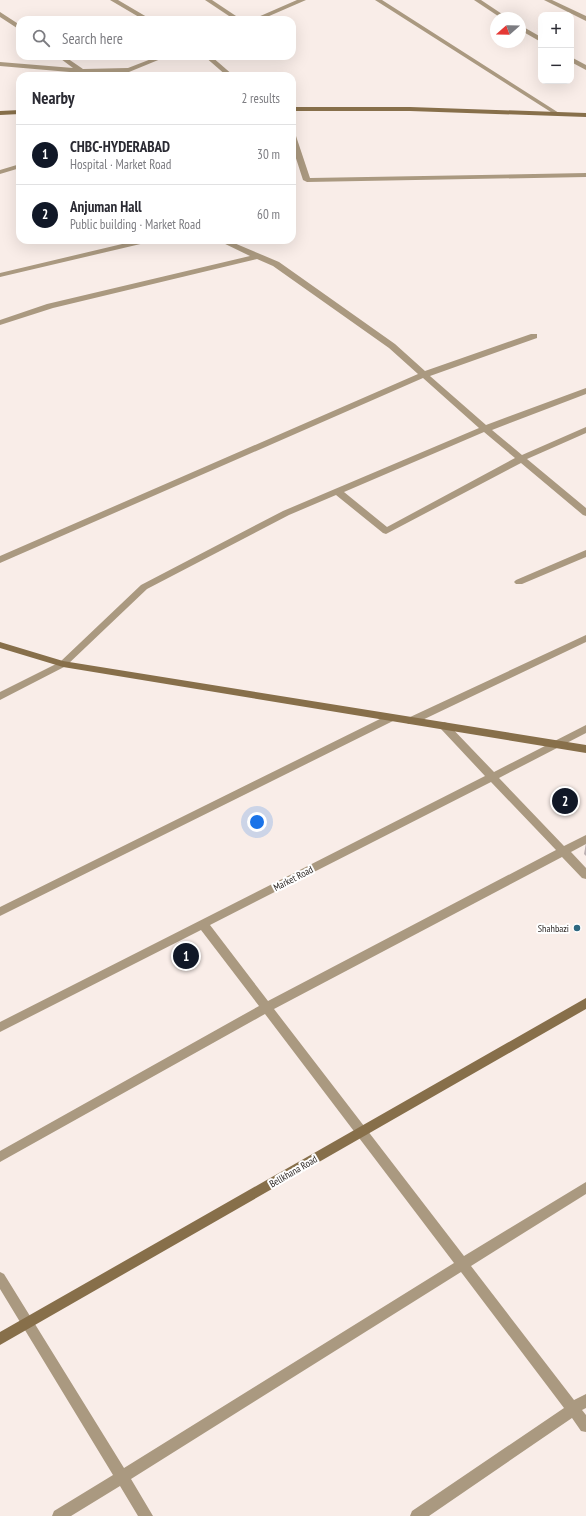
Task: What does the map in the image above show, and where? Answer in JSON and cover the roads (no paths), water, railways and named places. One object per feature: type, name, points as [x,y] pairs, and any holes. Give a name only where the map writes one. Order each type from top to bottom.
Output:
[{"type":"street","points":[[113,0],[142,16]]},
{"type":"street","points":[[208,0],[233,16]]},
{"type":"street","points":[[264,16],[303,0]]},
{"type":"street","points":[[378,0],[556,113]]},
{"type":"street","points":[[477,0],[496,12]]},
{"type":"street","points":[[547,0],[586,19]]},
{"type":"street","points":[[0,14],[16,25]]},
{"type":"street","points":[[526,31],[538,38]]},
{"type":"street","points":[[65,60],[79,72]]},
{"type":"street","points":[[105,72],[129,70],[155,60]]},
{"type":"street","points":[[212,60],[226,72]]},
{"type":"street","points":[[574,61],[586,68]]},
{"type":"street","points":[[0,64],[65,72]]},
{"type":"street","points":[[296,109],[410,109],[586,115]]},
{"type":"street","points":[[0,113],[16,112]]},
{"type":"street","points":[[296,148],[307,180],[586,175]]},
{"type":"street","points":[[0,172],[16,167]]},
{"type":"street","points":[[0,275],[131,244]]},
{"type":"street","points":[[230,244],[276,264],[386,341],[485,429],[586,513]]},
{"type":"street","points":[[0,322],[50,306],[258,256]]},
{"type":"street","points":[[0,560],[423,375],[534,336]]},
{"type":"street","points":[[0,696],[63,664],[144,587],[286,513],[485,429],[586,391]]},
{"type":"street","points":[[337,492],[386,531],[521,459],[586,430]]},
{"type":"street","points":[[519,582],[586,553]]},
{"type":"street","points":[[411,721],[586,638]]},
{"type":"street","points":[[0,644],[63,664],[586,749]]},
{"type":"street","points":[[0,912],[390,718]]},
{"type":"street","points":[[444,726],[586,875]]},
{"type":"street","name":"Market Road","points":[[0,1027],[586,729]]},
{"type":"street","points":[[0,1157],[267,1007],[586,839]]},
{"type":"street","points":[[203,924],[586,1426]]},
{"type":"street","name":"Bellkhana Road","points":[[0,1339],[586,1003]]},
{"type":"street","points":[[59,1516],[586,1187]]},
{"type":"street","points":[[0,1278],[146,1516]]},
{"type":"street","points":[[417,1516],[586,1400]]},
{"type":"place","name":"Anjuman Hall","points":[[565,801]]},
{"type":"place","name":"Shahbazi","points":[[577,928]]},
{"type":"place","name":"CHBC-HYDERABAD","points":[[186,956]]}]
